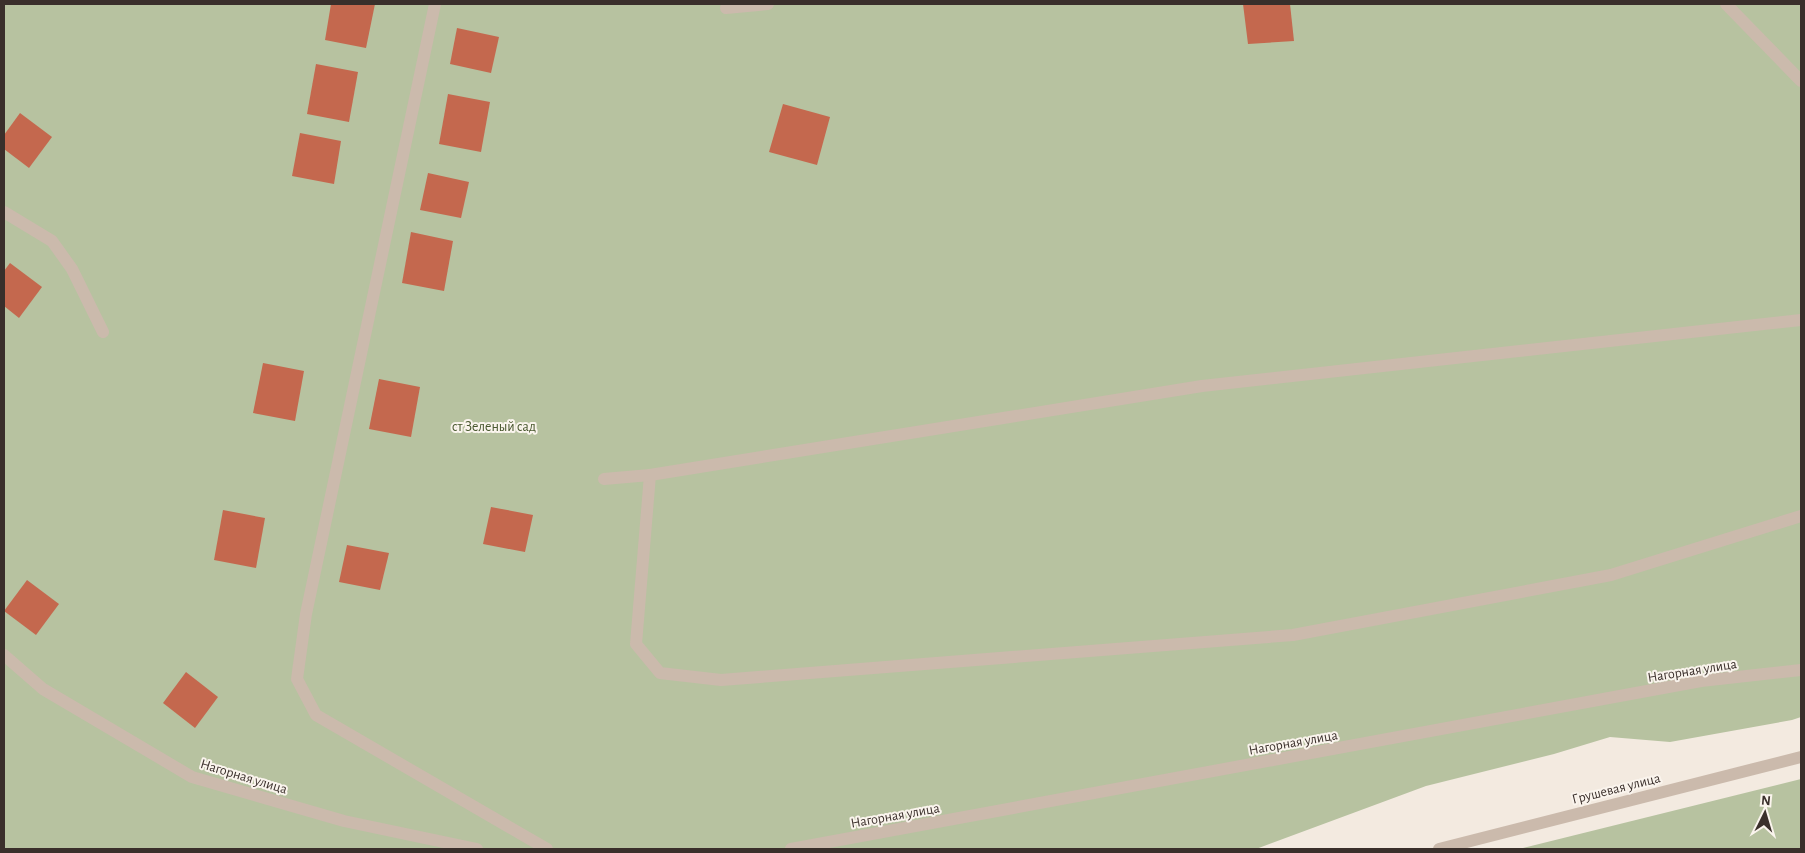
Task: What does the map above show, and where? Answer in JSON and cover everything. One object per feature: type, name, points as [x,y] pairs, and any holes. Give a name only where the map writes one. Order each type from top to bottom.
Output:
[{"type":"street","points":[[436,4],[306,614],[297,679],[316,715],[548,849]]},
{"type":"street","points":[[726,8],[768,4]]},
{"type":"street","points":[[1726,4],[1801,81]]},
{"type":"street","points":[[4,212],[52,241],[72,270],[103,332]]},
{"type":"street","points":[[604,479],[650,474],[1202,386],[1801,320]]},
{"type":"street","points":[[650,474],[636,644],[660,673],[722,680],[1293,635],[1611,576],[1801,516]]},
{"type":"street","name":"Нагорная улица","points":[[4,655],[43,689],[192,777],[344,821],[477,849]]},
{"type":"street","name":"Нагорная улица","points":[[791,849],[1701,682],[1801,670]]},
{"type":"street","name":"Грушевая улица","points":[[1439,849],[1801,757]]},
{"type":"green space","name":"ст Зеленый сад","points":[[4,4],[1801,4],[1801,717],[1670,742],[1610,737],[1554,754],[1426,786],[1256,849],[4,849]]},
{"type":"green space","points":[[1801,779],[1801,849],[1519,849]]},
{"type":"building","points":[[331,4],[375,4],[366,48],[325,40]]},
{"type":"building","points":[[1243,4],[1290,4],[1294,41],[1248,44]]},
{"type":"building","points":[[457,28],[499,37],[491,73],[450,64]]},
{"type":"building","points":[[316,64],[358,72],[349,122],[307,114]]},
{"type":"building","points":[[448,94],[490,102],[481,152],[439,144]]},
{"type":"building","points":[[783,104],[830,117],[817,165],[769,152]]},
{"type":"building","points":[[20,113],[52,137],[29,168],[4,149],[4,135]]},
{"type":"building","points":[[300,133],[341,141],[334,184],[292,176]]},
{"type":"building","points":[[428,173],[469,182],[461,218],[420,210]]},
{"type":"building","points":[[411,232],[453,241],[444,291],[402,283]]},
{"type":"building","points":[[10,263],[42,287],[19,318],[4,306],[4,271]]},
{"type":"building","points":[[263,363],[304,371],[295,421],[253,413]]},
{"type":"building","points":[[379,379],[420,387],[411,437],[369,429]]},
{"type":"building","points":[[491,507],[533,515],[525,552],[483,544]]},
{"type":"building","points":[[223,510],[265,518],[256,568],[214,560]]},
{"type":"building","points":[[347,545],[389,553],[380,590],[339,582]]},
{"type":"building","points":[[27,580],[59,604],[36,635],[4,611]]},
{"type":"building","points":[[186,672],[218,697],[195,728],[163,703]]}]
